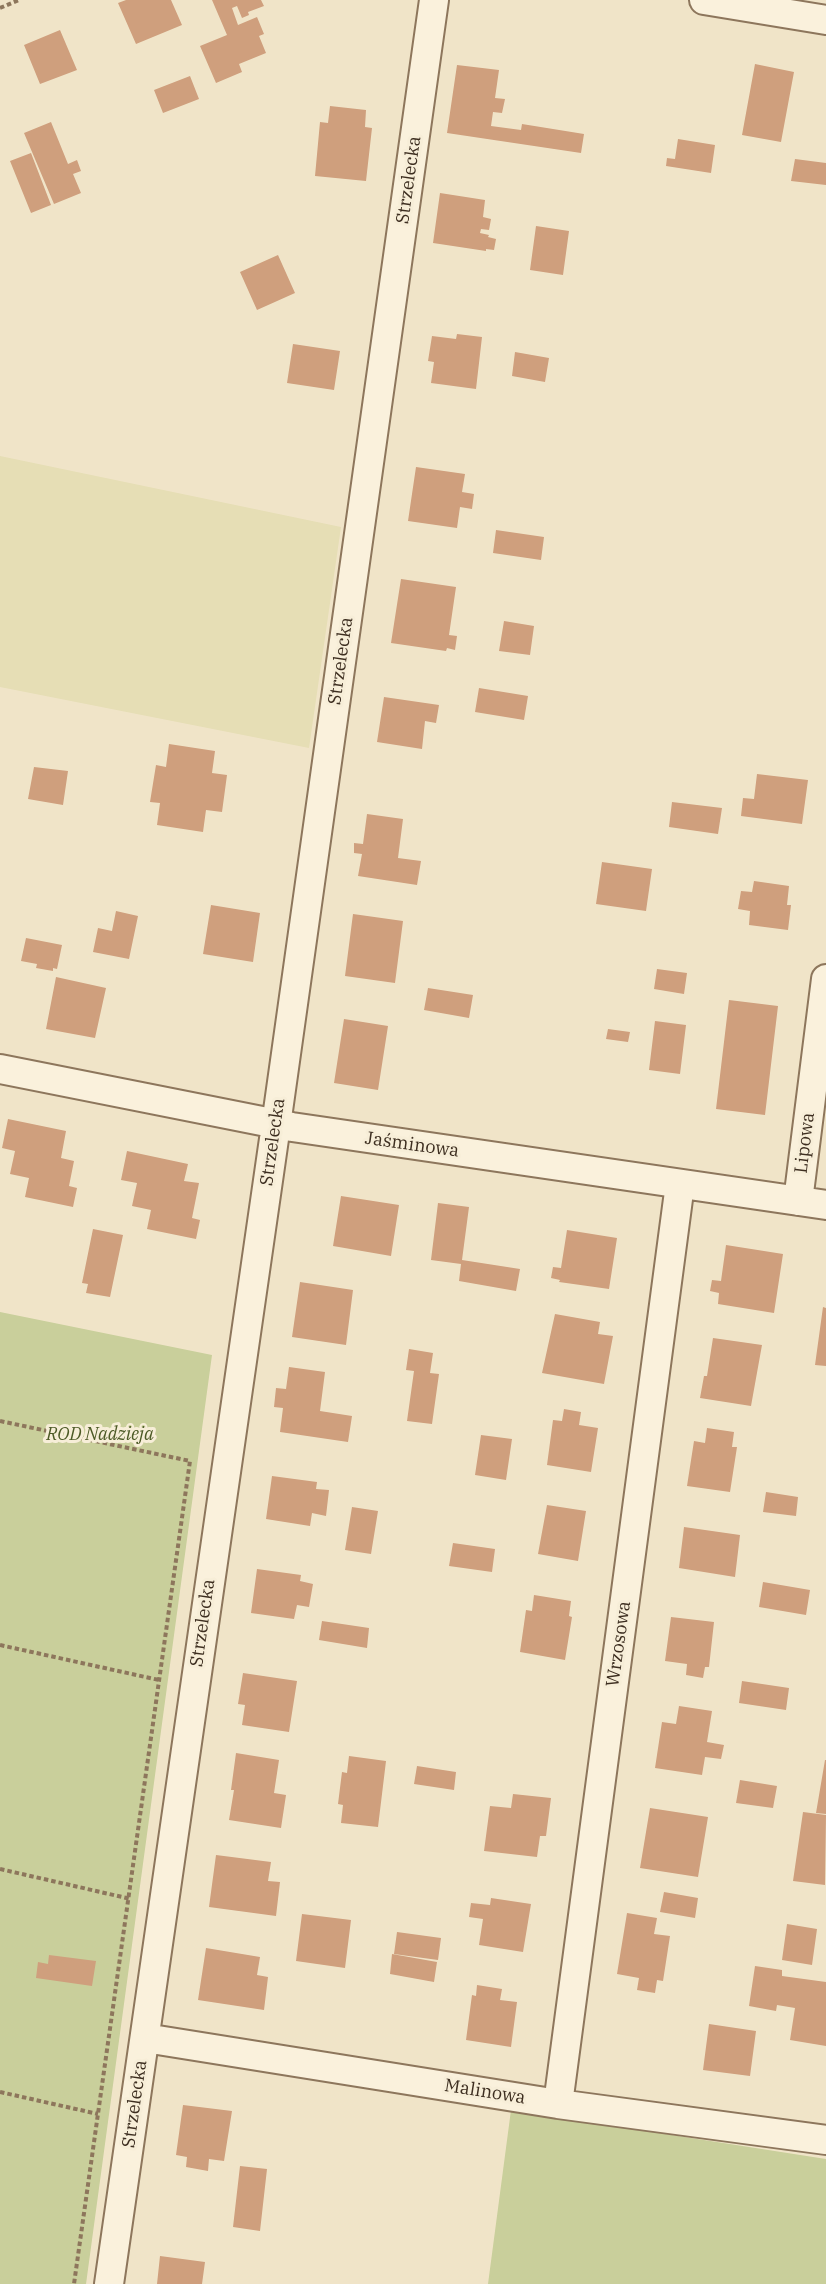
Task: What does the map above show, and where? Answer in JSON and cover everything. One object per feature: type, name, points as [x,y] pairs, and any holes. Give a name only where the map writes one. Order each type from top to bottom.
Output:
[{"type":"street","name":"Strzelecka","points":[[109,2284],[276,1125],[434,0]]},
{"type":"street","points":[[704,0],[826,20]]},
{"type":"street","name":"Lipowa","points":[[798,1201],[826,979]]},
{"type":"street","name":"Jaśminowa","points":[[0,1069],[276,1125],[826,1205]]},
{"type":"street","name":"Wrzosowa","points":[[558,2104],[680,1184]]},
{"type":"street","name":"Malinowa","points":[[145,2038],[558,2104],[826,2140]]},
{"type":"path","points":[[0,8],[19,0]]},
{"type":"path","points":[[0,1421],[190,1461],[74,2284]]},
{"type":"path","points":[[0,1645],[159,1680]]},
{"type":"path","points":[[0,1869],[138,1900]]},
{"type":"path","points":[[0,2092],[98,2114]]},
{"type":"shaded area","points":[[0,456],[341,527],[309,748],[0,687]]},
{"type":"green space","name":"ROD Nadzieja","points":[[0,1312],[212,1355],[86,2284],[0,2284]]},
{"type":"green space","points":[[511,2110],[826,2159],[826,2284],[488,2284]]},
{"type":"building","points":[[126,0],[171,0],[182,25],[136,44],[118,3]]},
{"type":"building","points":[[212,0],[261,0],[264,6],[248,12],[249,15],[242,18],[237,6],[232,8],[238,25],[257,17],[264,34],[259,36],[266,53],[239,64],[242,72],[216,83],[200,46],[227,35]]},
{"type":"building","points":[[60,30],[77,70],[40,84],[24,45]]},
{"type":"building","points":[[755,64],[794,72],[781,142],[742,135]]},
{"type":"building","points":[[457,65],[499,70],[495,98],[505,99],[502,113],[493,112],[491,126],[521,130],[522,124],[584,134],[581,153],[447,133]]},
{"type":"building","points":[[190,76],[199,99],[163,113],[154,90]]},
{"type":"building","points":[[330,106],[366,110],[365,127],[372,128],[366,181],[315,176],[320,122],[328,123]]},
{"type":"building","points":[[51,122],[68,164],[77,160],[81,171],[73,174],[81,193],[54,204],[24,133]]},
{"type":"building","points":[[678,139],[715,145],[711,173],[666,166],[667,158],[675,159]]},
{"type":"building","points":[[31,153],[51,205],[31,213],[10,161]]},
{"type":"building","points":[[795,159],[826,163],[826,185],[791,181]]},
{"type":"building","points":[[440,193],[485,200],[483,217],[491,219],[489,230],[481,229],[480,233],[496,239],[494,250],[486,249],[486,251],[433,243]]},
{"type":"building","points":[[536,226],[569,231],[563,275],[530,270]]},
{"type":"building","points":[[278,255],[295,293],[257,310],[240,272]]},
{"type":"building","points":[[457,334],[482,337],[476,389],[431,383],[434,362],[428,361],[432,336],[456,339]]},
{"type":"building","points":[[293,344],[340,351],[334,390],[287,383]]},
{"type":"building","points":[[515,352],[549,358],[545,382],[512,376]]},
{"type":"building","points":[[416,467],[465,474],[462,492],[474,494],[472,509],[460,507],[457,528],[408,521]]},
{"type":"building","points":[[496,530],[544,537],[541,560],[493,553]]},
{"type":"building","points":[[401,579],[456,587],[449,635],[457,636],[455,650],[447,648],[446,651],[391,643]]},
{"type":"building","points":[[504,621],[534,626],[530,655],[499,651]]},
{"type":"building","points":[[479,688],[528,696],[524,720],[475,712]]},
{"type":"building","points":[[384,697],[439,705],[436,723],[425,721],[422,749],[377,742]]},
{"type":"building","points":[[169,744],[215,751],[212,773],[227,775],[222,812],[206,810],[203,832],[157,825],[160,803],[150,802],[156,765],[166,767]]},
{"type":"building","points":[[34,767],[68,771],[63,805],[28,799]]},
{"type":"building","points":[[757,774],[808,780],[802,824],[741,816],[743,798],[754,799]]},
{"type":"building","points":[[672,802],[722,808],[718,834],[669,827]]},
{"type":"building","points":[[367,814],[403,819],[398,858],[421,861],[417,885],[358,876],[362,854],[354,853],[354,843],[363,844]]},
{"type":"building","points":[[602,862],[652,869],[646,911],[596,904]]},
{"type":"building","points":[[754,881],[789,886],[787,905],[791,905],[788,930],[749,925],[750,911],[738,909],[741,891],[752,892]]},
{"type":"building","points":[[211,905],[260,913],[253,962],[203,954]]},
{"type":"building","points":[[116,911],[138,916],[129,959],[93,952],[98,928],[112,931]]},
{"type":"building","points":[[353,914],[403,921],[395,983],[345,976]]},
{"type":"building","points":[[26,938],[62,945],[57,969],[53,968],[53,971],[36,968],[37,964],[21,961]]},
{"type":"building","points":[[657,969],[687,973],[684,994],[654,989]]},
{"type":"building","points":[[56,977],[106,988],[95,1038],[46,1029]]},
{"type":"building","points":[[428,988],[473,995],[469,1018],[424,1010]]},
{"type":"building","points":[[729,1000],[778,1006],[765,1115],[716,1109]]},
{"type":"building","points":[[344,1019],[388,1026],[378,1090],[334,1083]]},
{"type":"building","points":[[655,1021],[686,1025],[680,1074],[649,1070]]},
{"type":"building","points":[[608,1029],[630,1032],[628,1042],[606,1039]]},
{"type":"building","points":[[8,1119],[66,1131],[61,1158],[74,1161],[69,1186],[77,1188],[73,1207],[25,1197],[29,1178],[10,1174],[15,1151],[2,1148]]},
{"type":"building","points":[[127,1151],[188,1164],[184,1181],[199,1183],[192,1218],[200,1220],[196,1239],[147,1229],[151,1210],[132,1206],[137,1183],[121,1180]]},
{"type":"building","points":[[341,1196],[399,1205],[391,1256],[333,1246]]},
{"type":"building","points":[[438,1203],[469,1207],[462,1260],[520,1269],[516,1291],[459,1281],[461,1264],[431,1260]]},
{"type":"building","points":[[93,1229],[123,1235],[110,1297],[86,1293],[88,1284],[82,1283]]},
{"type":"building","points":[[567,1230],[617,1238],[609,1289],[559,1282],[560,1280],[551,1278],[553,1267],[561,1268]]},
{"type":"building","points":[[726,1245],[783,1254],[774,1313],[718,1304],[719,1293],[710,1291],[712,1280],[721,1281]]},
{"type":"building","points":[[300,1282],[353,1290],[346,1345],[292,1337]]},
{"type":"building","points":[[823,1307],[826,1308],[826,1366],[815,1365]]},
{"type":"building","points":[[555,1314],[600,1322],[598,1334],[613,1336],[604,1384],[542,1373]]},
{"type":"building","points":[[713,1338],[762,1345],[751,1406],[700,1398],[704,1376],[707,1376]]},
{"type":"building","points":[[409,1349],[433,1353],[430,1373],[439,1374],[432,1424],[407,1421],[414,1371],[406,1370]]},
{"type":"building","points":[[289,1367],[325,1372],[320,1411],[352,1416],[348,1442],[280,1432],[283,1408],[274,1407],[276,1388],[286,1389]]},
{"type":"building","points":[[564,1409],[581,1412],[579,1425],[598,1428],[591,1472],[547,1465],[553,1420],[562,1421]]},
{"type":"building","points":[[707,1428],[734,1432],[732,1447],[737,1447],[730,1492],[687,1486],[694,1441],[705,1443]]},
{"type":"building","points":[[481,1435],[512,1439],[506,1480],[475,1475]]},
{"type":"building","points":[[272,1476],[317,1482],[316,1489],[329,1490],[326,1516],[312,1513],[310,1526],[266,1519]]},
{"type":"building","points":[[766,1492],[798,1497],[796,1516],[763,1512]]},
{"type":"building","points":[[547,1505],[586,1511],[578,1561],[538,1554]]},
{"type":"building","points":[[352,1507],[378,1511],[371,1554],[345,1550]]},
{"type":"building","points":[[684,1527],[740,1535],[735,1577],[679,1568]]},
{"type":"building","points":[[453,1543],[495,1549],[492,1572],[449,1566]]},
{"type":"building","points":[[257,1569],[301,1575],[300,1581],[313,1584],[309,1607],[297,1605],[294,1619],[251,1613]]},
{"type":"building","points":[[763,1582],[810,1590],[806,1615],[759,1607]]},
{"type":"building","points":[[534,1595],[571,1601],[569,1616],[572,1617],[565,1660],[520,1652],[526,1610],[532,1611]]},
{"type":"building","points":[[671,1617],[714,1622],[709,1667],[705,1667],[703,1678],[686,1675],[687,1664],[665,1661]]},
{"type":"building","points":[[322,1621],[369,1628],[367,1648],[319,1640]]},
{"type":"building","points":[[243,1673],[297,1681],[289,1732],[242,1725],[245,1705],[238,1704]]},
{"type":"building","points":[[742,1681],[789,1688],[786,1710],[739,1703]]},
{"type":"building","points":[[679,1706],[712,1711],[707,1742],[724,1745],[721,1759],[705,1757],[702,1775],[655,1768],[662,1722],[676,1724]]},
{"type":"building","points":[[236,1753],[279,1760],[274,1793],[286,1795],[281,1828],[229,1820],[234,1790],[231,1790]]},
{"type":"building","points":[[349,1756],[386,1761],[378,1827],[341,1823],[343,1805],[338,1804],[342,1772],[347,1773]]},
{"type":"building","points":[[826,1760],[826,1814],[816,1813]]},
{"type":"building","points":[[417,1766],[456,1772],[454,1790],[414,1784]]},
{"type":"building","points":[[740,1780],[777,1786],[773,1808],[736,1803]]},
{"type":"building","points":[[513,1794],[551,1798],[546,1836],[540,1836],[537,1857],[484,1851],[490,1806],[511,1808]]},
{"type":"building","points":[[650,1808],[708,1817],[698,1877],[640,1868]]},
{"type":"building","points":[[803,1812],[826,1815],[825,1885],[793,1881]]},
{"type":"building","points":[[216,1855],[271,1862],[268,1881],[280,1882],[276,1916],[209,1907]]},
{"type":"building","points":[[664,1892],[698,1898],[695,1918],[660,1912]]},
{"type":"building","points":[[491,1898],[531,1904],[523,1952],[479,1945],[483,1919],[469,1917],[471,1903],[490,1905]]},
{"type":"building","points":[[627,1913],[657,1918],[654,1934],[670,1936],[663,1981],[657,1980],[655,1993],[637,1990],[639,1978],[617,1974]]},
{"type":"building","points":[[302,1914],[351,1920],[345,1968],[296,1961]]},
{"type":"building","points":[[787,1924],[817,1929],[812,1965],[782,1960]]},
{"type":"building","points":[[397,1932],[441,1938],[438,1960],[394,1954]]},
{"type":"building","points":[[206,1948],[260,1957],[257,1975],[268,1977],[264,2010],[198,2000]]},
{"type":"building","points":[[392,1954],[437,1962],[434,1982],[390,1974]]},
{"type":"building","points":[[49,1955],[96,1961],[92,1986],[36,1978],[38,1962],[48,1964]]},
{"type":"building","points":[[755,1966],[782,1970],[782,1976],[826,1982],[826,2046],[790,2040],[795,2008],[777,2005],[776,2011],[749,2006]]},
{"type":"building","points":[[477,1985],[502,1989],[500,2000],[517,2002],[511,2047],[466,2040],[472,1995],[476,1996]]},
{"type":"building","points":[[709,2024],[756,2031],[750,2076],[703,2070]]},
{"type":"building","points":[[183,2105],[232,2111],[224,2161],[209,2159],[208,2171],[186,2167],[187,2157],[176,2155]]},
{"type":"building","points":[[240,2166],[267,2169],[260,2231],[233,2227]]},
{"type":"building","points":[[160,2256],[205,2262],[202,2284],[157,2284]]}]
